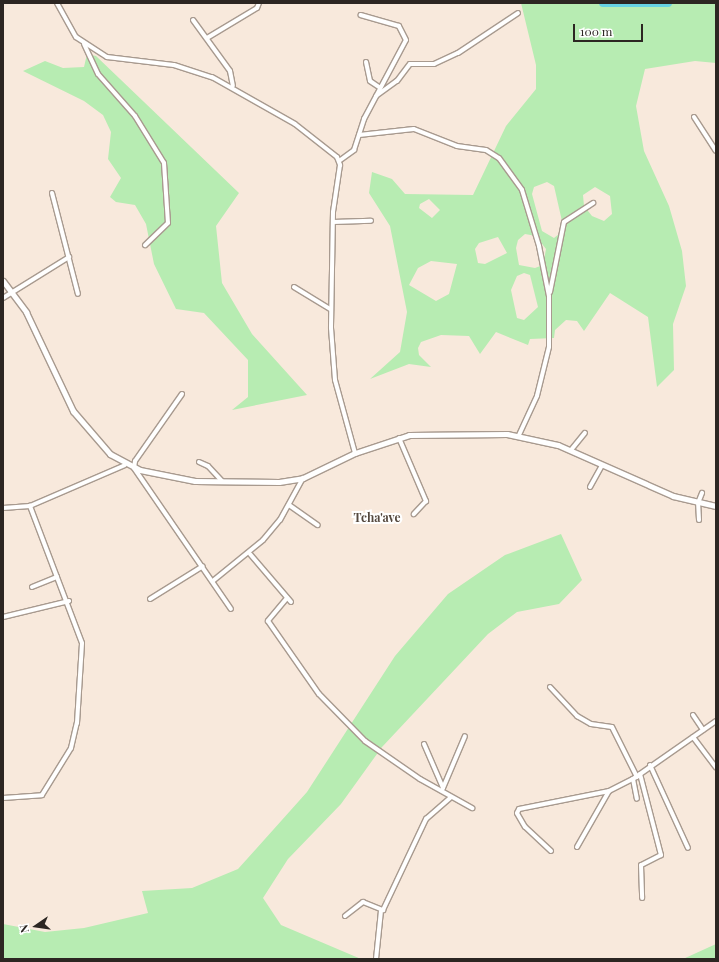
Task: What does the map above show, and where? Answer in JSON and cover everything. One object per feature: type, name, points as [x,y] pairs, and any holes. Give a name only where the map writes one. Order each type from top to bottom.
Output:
[{"type":"street","points":[[57,3],[70,29],[84,44],[98,74],[136,116],[164,163],[168,223],[145,245]]},
{"type":"street","points":[[207,38],[260,4]]},
{"type":"street","points":[[376,96],[397,82],[410,64],[434,64],[458,53],[518,13]]},
{"type":"street","points":[[355,452],[335,380],[330,309],[332,222],[339,161],[354,150],[379,87],[406,35],[399,26],[361,15]]},
{"type":"street","points":[[193,20],[230,71],[233,86]]},
{"type":"street","points":[[84,44],[111,58],[174,65],[233,86],[307,133],[339,161]]},
{"type":"street","points":[[366,62],[370,81],[379,87]]},
{"type":"street","points":[[694,117],[716,151]]},
{"type":"street","points":[[359,135],[414,129],[457,146],[486,150],[499,158],[522,190],[530,209],[549,296]]},
{"type":"street","points":[[52,193],[78,294]]},
{"type":"street","points":[[519,435],[545,370],[549,296],[564,222],[593,203]]},
{"type":"street","points":[[332,222],[371,221]]},
{"type":"street","points":[[3,298],[14,293],[69,257]]},
{"type":"street","points":[[3,281],[14,293],[73,411],[97,441],[125,465],[134,468],[174,478],[279,482],[303,478],[355,452],[399,438],[438,432],[519,435],[571,450],[602,465],[698,503],[716,506]]},
{"type":"street","points":[[294,287],[330,309]]},
{"type":"street","points":[[182,394],[135,461],[134,468],[214,580],[231,609]]},
{"type":"street","points":[[571,450],[585,433]]},
{"type":"street","points":[[399,438],[426,501],[414,514]]},
{"type":"street","points":[[200,462],[208,466],[222,481]]},
{"type":"street","points":[[3,508],[30,506],[125,465]]},
{"type":"street","points":[[590,487],[602,465]]},
{"type":"street","points":[[214,580],[250,554],[289,505],[303,478]]},
{"type":"street","points":[[699,520],[698,503],[702,493]]},
{"type":"street","points":[[289,505],[318,525]]},
{"type":"street","points":[[3,798],[42,795],[71,748],[77,723],[83,653],[69,601],[30,506]]},
{"type":"street","points":[[250,554],[291,602]]},
{"type":"street","points":[[150,599],[203,566]]},
{"type":"street","points":[[32,587],[58,577]]},
{"type":"street","points":[[287,598],[268,621],[319,694],[365,741],[444,790],[451,797],[472,808]]},
{"type":"street","points":[[3,617],[69,601]]},
{"type":"street","points":[[550,687],[577,716],[590,724],[612,727],[637,777],[661,853],[641,865],[642,898]]},
{"type":"street","points":[[693,715],[703,730]]},
{"type":"street","points":[[551,851],[525,827],[517,814],[519,809],[609,791],[637,777],[650,765],[716,721]]},
{"type":"street","points":[[444,790],[465,736]]},
{"type":"street","points":[[693,737],[716,767]]},
{"type":"street","points":[[424,744],[444,790]]},
{"type":"street","points":[[650,765],[688,848]]},
{"type":"street","points":[[637,777],[637,799]]},
{"type":"street","points":[[577,847],[609,791]]},
{"type":"street","points":[[376,959],[381,911],[401,879],[426,819],[451,797]]},
{"type":"street","points":[[345,916],[363,902],[381,911]]},
{"type":"green space","points":[[521,3],[716,3],[716,63],[695,61],[645,69],[636,106],[644,151],[669,206],[682,251],[686,286],[673,324],[674,370],[657,387],[648,317],[610,293],[584,331],[577,321],[566,320],[555,330],[554,338],[530,339],[528,345],[496,332],[480,354],[469,336],[441,335],[421,342],[418,348],[419,355],[431,367],[409,364],[370,379],[400,352],[407,312],[390,226],[369,193],[372,172],[392,179],[405,194],[473,195],[506,126],[536,89],[536,65]],"holes":[[[547,182],[554,186],[564,230],[554,238],[542,231],[532,194],[534,187]],[[595,187],[610,196],[612,214],[604,221],[592,216],[584,206],[583,195]],[[429,199],[440,210],[432,218],[419,208],[420,204]],[[525,234],[536,236],[546,249],[543,265],[535,268],[519,265],[516,248],[518,240]],[[498,237],[507,253],[485,264],[478,263],[475,249],[479,243]],[[431,261],[457,264],[449,294],[436,301],[409,285],[418,268]],[[524,273],[530,275],[538,307],[524,320],[517,318],[511,290],[517,276]]]},
{"type":"green space","points":[[87,54],[96,56],[239,193],[216,226],[222,283],[252,334],[307,395],[232,410],[248,397],[248,360],[204,313],[176,309],[154,264],[146,224],[135,205],[116,202],[110,197],[121,178],[108,159],[111,132],[103,115],[84,101],[23,71],[45,61],[63,68],[84,67]]},
{"type":"green space","points":[[561,534],[582,580],[559,604],[517,612],[488,634],[382,747],[341,804],[288,859],[263,898],[281,925],[361,959],[3,959],[3,924],[45,932],[84,928],[148,913],[142,891],[192,888],[238,869],[307,792],[395,656],[448,594],[505,555]]},
{"type":"green space","points":[[716,944],[716,959],[683,959]]},
{"type":"waterway","points":[[603,3],[668,3]]},
{"type":"district","name":"Tcha'ave","points":[[377,518]]}]
